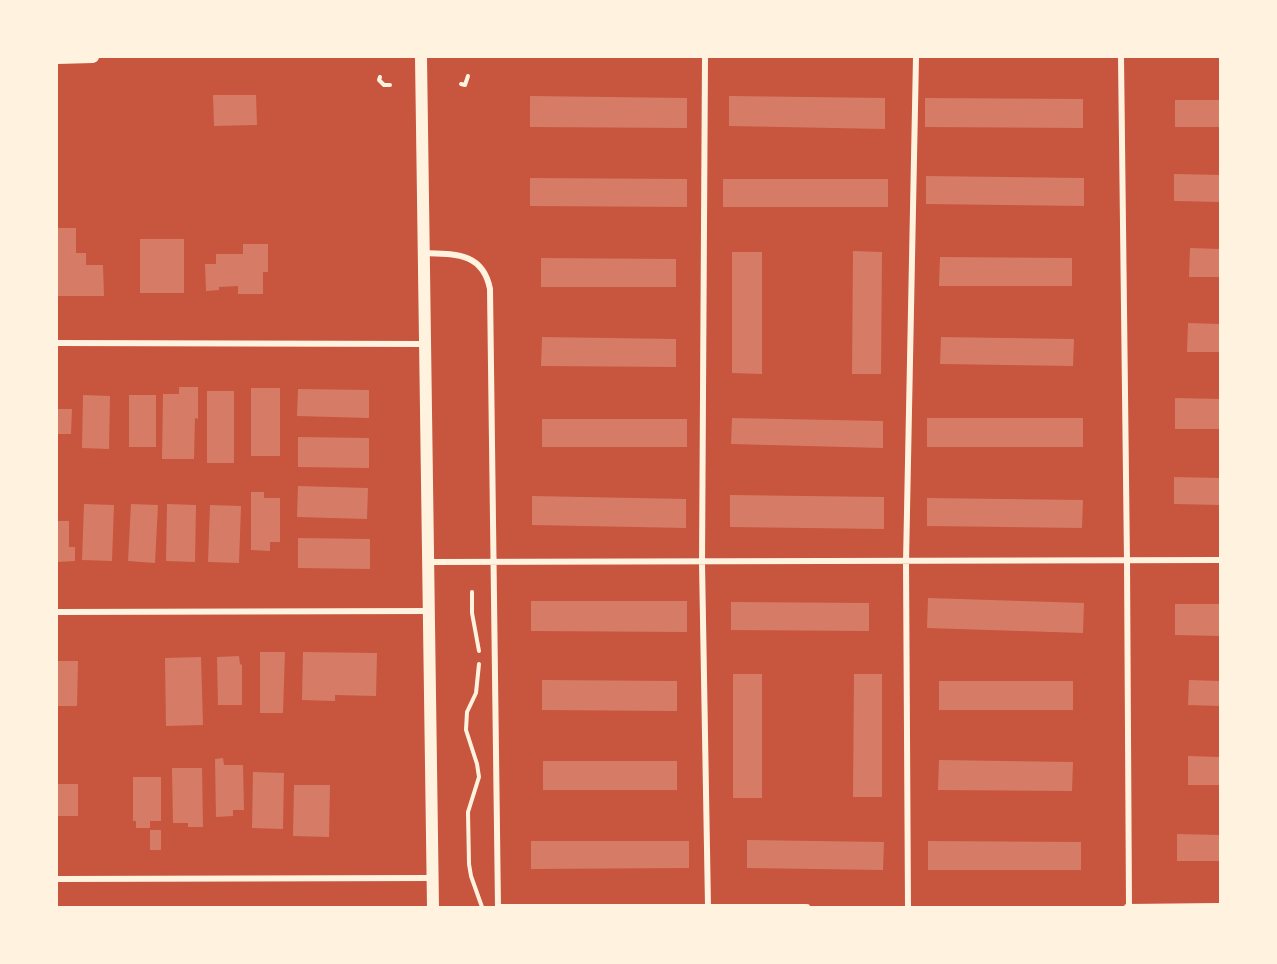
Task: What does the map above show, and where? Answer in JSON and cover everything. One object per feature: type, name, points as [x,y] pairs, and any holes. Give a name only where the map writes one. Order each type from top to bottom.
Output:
[{"type":"main road","points":[[57,58],[93,57]]},
{"type":"main road","points":[[421,57],[433,907]]},
{"type":"street","points":[[705,57],[702,563],[708,906]]},
{"type":"street","points":[[908,907],[906,562],[916,57]]},
{"type":"street","points":[[1121,57],[1127,561],[1128,907],[1220,906]]},
{"type":"street","points":[[425,253],[472,259],[481,266],[490,289],[498,907],[807,907]]},
{"type":"street","points":[[57,343],[426,344]]},
{"type":"street","points":[[428,562],[1220,560]]},
{"type":"street","points":[[57,612],[429,611]]},
{"type":"street","points":[[57,879],[433,878]]},
{"type":"path","points":[[462,84],[465,85],[468,76]]},
{"type":"path","points":[[380,77],[379,80],[384,86],[390,85]]},
{"type":"path","points":[[472,592],[472,613],[478,642],[479,662],[476,693],[468,712],[466,730],[479,777],[468,812],[469,864],[482,907]]},
{"type":"building","points":[[213,95],[256,95],[257,125],[214,126]]},
{"type":"building","points":[[530,96],[687,98],[687,128],[530,127]]},
{"type":"building","points":[[729,96],[885,98],[885,129],[729,126]]},
{"type":"building","points":[[925,98],[1083,99],[1083,128],[925,127]]},
{"type":"building","points":[[1175,100],[1220,100],[1220,127],[1175,127]]},
{"type":"building","points":[[1174,174],[1220,175],[1220,202],[1174,201]]},
{"type":"building","points":[[926,176],[1084,178],[1084,206],[926,204]]},
{"type":"building","points":[[530,178],[687,179],[687,207],[530,206]]},
{"type":"building","points":[[723,179],[888,179],[888,207],[723,207]]},
{"type":"building","points":[[57,228],[76,228],[76,253],[86,253],[86,265],[103,265],[104,296],[57,296]]},
{"type":"building","points":[[140,239],[184,239],[184,293],[140,293]]},
{"type":"building","points":[[243,244],[268,244],[268,272],[263,272],[263,294],[238,294],[238,286],[219,287],[219,290],[206,291],[205,264],[216,264],[216,254],[243,254]]},
{"type":"building","points":[[1190,248],[1220,249],[1220,277],[1189,277]]},
{"type":"building","points":[[853,251],[882,252],[881,374],[852,374]]},
{"type":"building","points":[[732,252],[762,252],[762,374],[732,373]]},
{"type":"building","points":[[940,257],[1072,258],[1072,286],[939,286]]},
{"type":"building","points":[[541,258],[676,259],[676,287],[541,287]]},
{"type":"building","points":[[1188,323],[1220,324],[1220,352],[1187,352]]},
{"type":"building","points":[[542,337],[676,339],[676,367],[541,366]]},
{"type":"building","points":[[941,337],[1074,339],[1073,366],[940,364]]},
{"type":"building","points":[[179,387],[198,387],[194,459],[162,459],[163,394],[179,394]]},
{"type":"building","points":[[251,388],[280,388],[280,456],[251,456]]},
{"type":"building","points":[[298,389],[369,390],[369,418],[297,416]]},
{"type":"building","points":[[207,391],[234,391],[234,463],[207,463]]},
{"type":"building","points":[[83,395],[110,396],[109,449],[82,448]]},
{"type":"building","points":[[129,395],[156,395],[156,447],[129,447]]},
{"type":"building","points":[[1175,398],[1220,399],[1220,429],[1175,429]]},
{"type":"building","points":[[57,409],[72,409],[71,434],[57,434]]},
{"type":"building","points":[[732,418],[883,421],[883,448],[731,444]]},
{"type":"building","points":[[927,418],[1083,418],[1083,447],[927,447]]},
{"type":"building","points":[[542,419],[687,419],[687,447],[542,447]]},
{"type":"building","points":[[298,437],[369,438],[369,468],[298,467]]},
{"type":"building","points":[[1174,477],[1220,478],[1220,505],[1174,504]]},
{"type":"building","points":[[298,486],[368,488],[367,519],[297,517]]},
{"type":"building","points":[[251,492],[264,492],[264,498],[280,498],[280,542],[270,542],[270,551],[251,550]]},
{"type":"building","points":[[730,495],[884,497],[884,529],[730,527]]},
{"type":"building","points":[[532,496],[686,499],[686,528],[532,525]]},
{"type":"building","points":[[927,498],[1083,500],[1082,528],[927,526]]},
{"type":"building","points":[[84,504],[114,505],[112,561],[82,560]]},
{"type":"building","points":[[131,504],[158,505],[155,563],[128,561]]},
{"type":"building","points":[[167,504],[196,505],[195,562],[166,561]]},
{"type":"building","points":[[210,505],[241,506],[239,563],[208,562]]},
{"type":"building","points":[[57,521],[69,521],[69,547],[75,547],[75,561],[57,562]]},
{"type":"building","points":[[298,538],[370,539],[370,569],[298,568]]},
{"type":"building","points":[[928,598],[1084,603],[1083,633],[927,628]]},
{"type":"building","points":[[531,601],[687,601],[687,632],[531,631]]},
{"type":"building","points":[[731,602],[869,603],[869,631],[731,630]]},
{"type":"building","points":[[1175,604],[1220,604],[1220,636],[1175,635]]},
{"type":"building","points":[[260,652],[285,652],[283,713],[260,713]]},
{"type":"building","points":[[303,652],[377,653],[376,696],[335,695],[335,701],[302,700]]},
{"type":"building","points":[[239,656],[242,665],[242,705],[218,705],[217,657]]},
{"type":"building","points":[[201,657],[203,725],[166,726],[165,658]]},
{"type":"building","points":[[57,661],[78,661],[77,706],[57,706]]},
{"type":"building","points":[[733,674],[762,674],[762,798],[733,798]]},
{"type":"building","points":[[854,674],[882,674],[882,797],[853,797]]},
{"type":"building","points":[[542,680],[677,681],[677,711],[542,710]]},
{"type":"building","points":[[1189,680],[1220,681],[1220,706],[1188,705]]},
{"type":"building","points":[[939,681],[1073,681],[1073,710],[939,710]]},
{"type":"building","points":[[1188,756],[1220,757],[1220,785],[1188,785]]},
{"type":"building","points":[[223,758],[224,765],[243,765],[244,810],[233,810],[233,816],[216,817],[215,759]]},
{"type":"building","points":[[939,760],[1073,762],[1072,791],[938,790]]},
{"type":"building","points":[[543,761],[677,761],[677,790],[543,790]]},
{"type":"building","points":[[172,768],[202,768],[203,827],[188,827],[188,823],[173,823]]},
{"type":"building","points":[[253,772],[284,773],[283,829],[252,828]]},
{"type":"building","points":[[133,777],[161,777],[161,821],[150,821],[150,828],[136,828],[136,821],[133,821]]},
{"type":"building","points":[[57,784],[78,784],[78,816],[57,816]]},
{"type":"building","points":[[294,785],[330,785],[329,837],[293,836]]},
{"type":"building","points":[[150,830],[161,830],[161,850],[150,850]]},
{"type":"building","points":[[1177,834],[1220,835],[1220,861],[1177,861]]},
{"type":"building","points":[[747,840],[884,842],[883,870],[747,868]]},
{"type":"building","points":[[531,841],[689,841],[689,868],[531,869]]},
{"type":"building","points":[[928,841],[1081,842],[1081,870],[928,870]]}]
